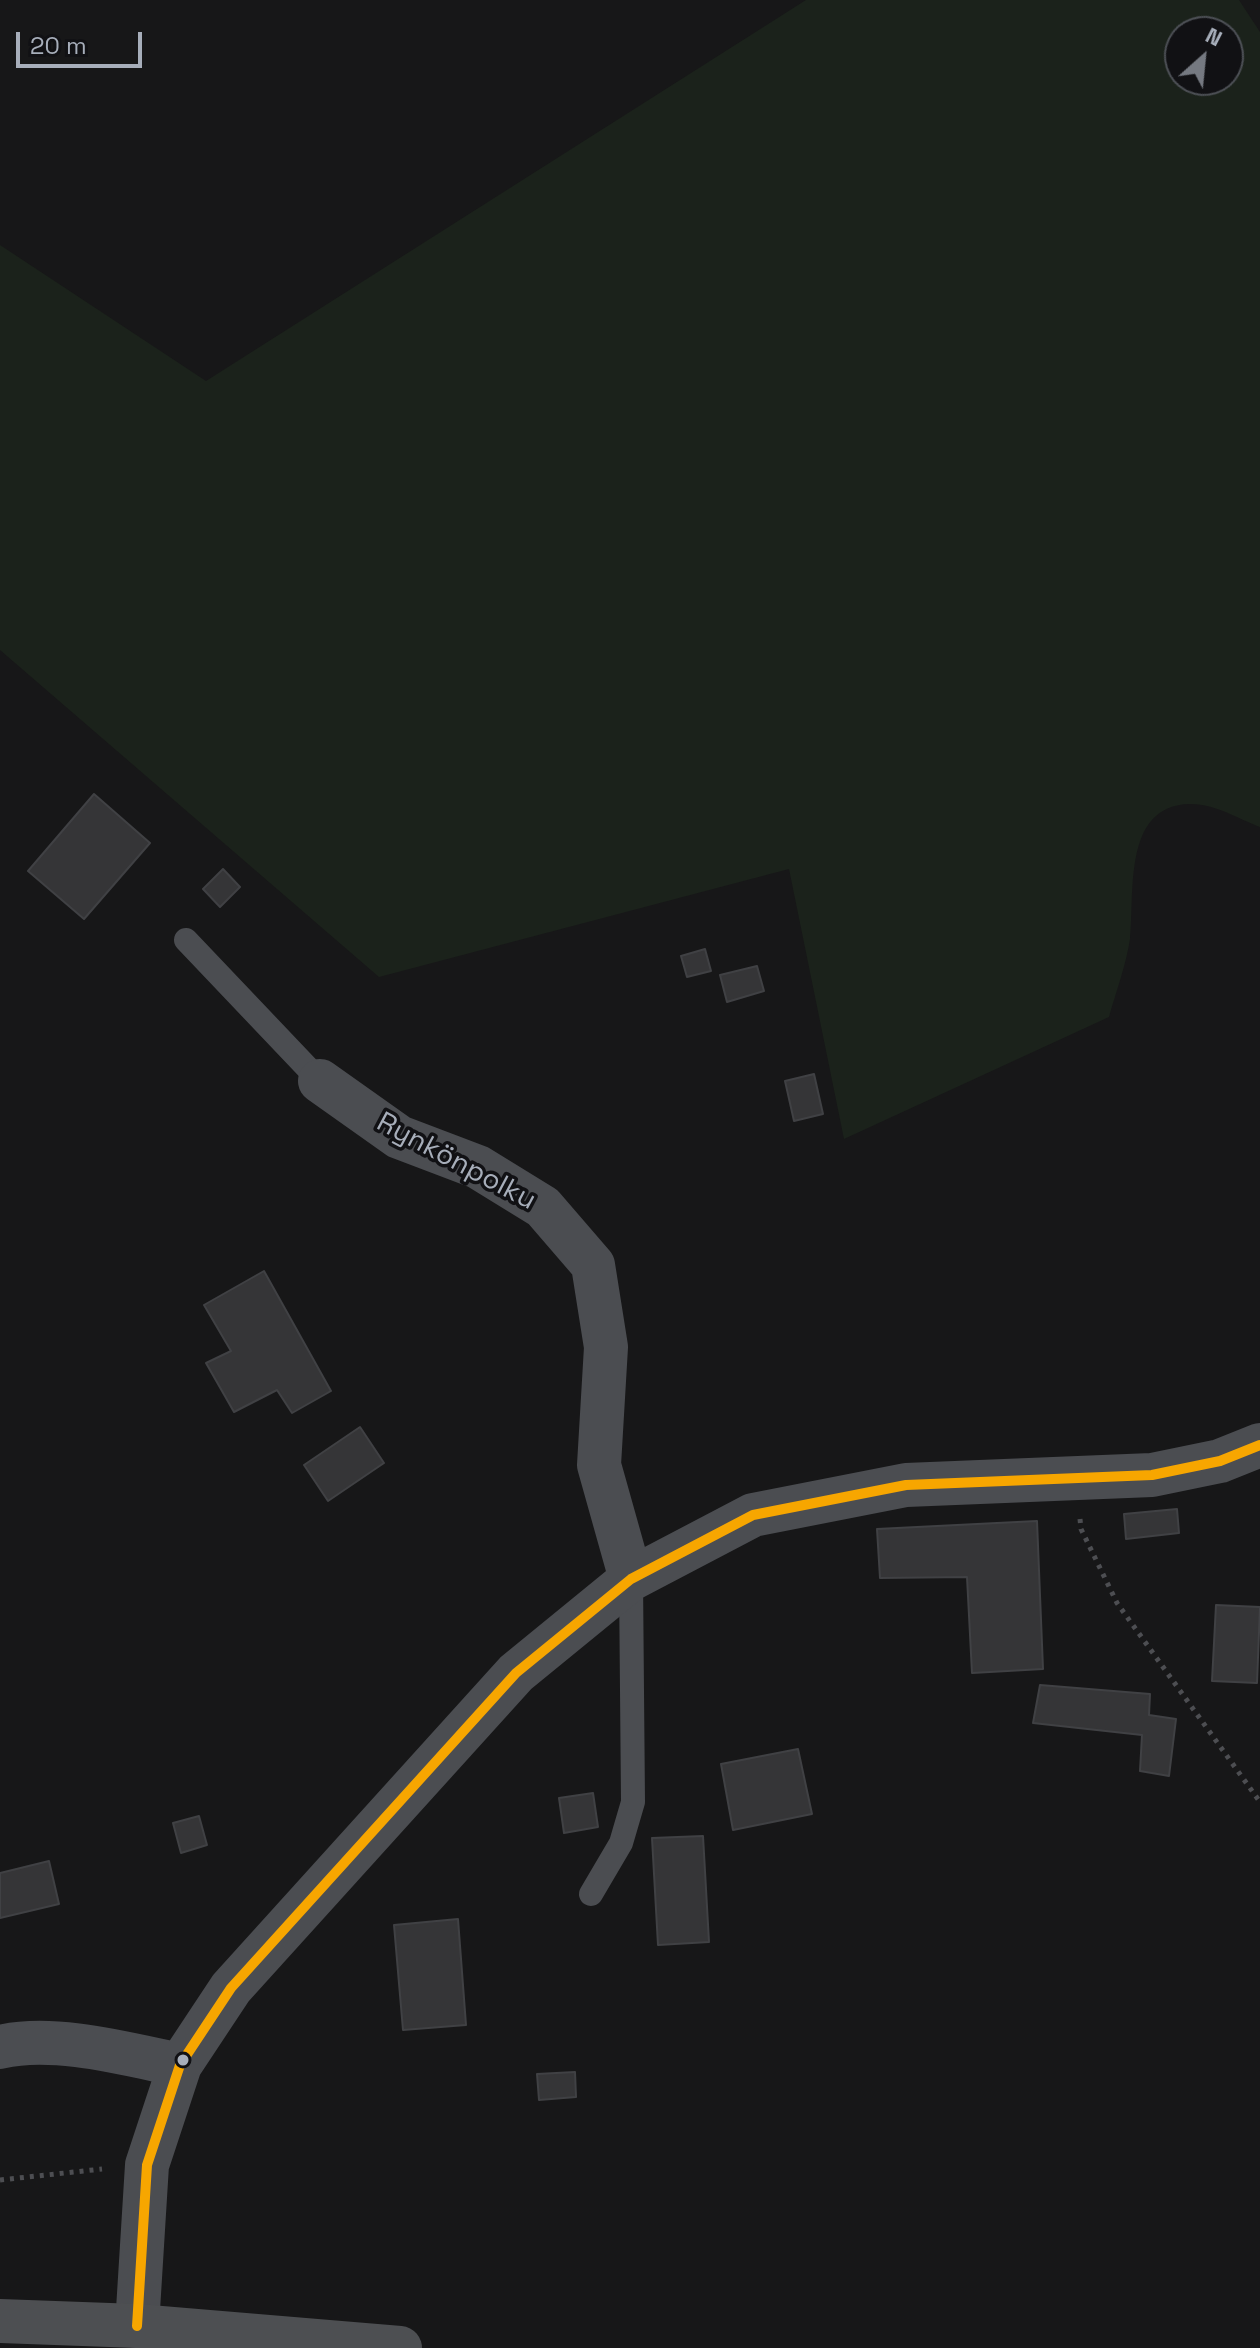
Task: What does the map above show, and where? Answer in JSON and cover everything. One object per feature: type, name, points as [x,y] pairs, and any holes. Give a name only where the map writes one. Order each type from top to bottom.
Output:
[{"type":"highway","points":[[0,2321],[137,2337],[400,2348]]},
{"type":"street","name":"Rynkönpolku","points":[[320,1081],[399,1137],[478,1167],[543,1207],[593,1265],[606,1347],[599,1465],[631,1579]]},
{"type":"street","points":[[137,2337],[147,2165],[180,2065],[231,1988],[516,1673],[631,1579],[753,1515],[906,1485],[1152,1475],[1220,1461],[1260,1445]]},
{"type":"street","points":[[0,2047],[21,2042],[94,2049],[180,2065]]},
{"type":"lane","points":[[186,940],[320,1081]]},
{"type":"lane","points":[[591,1894],[621,1843],[633,1802],[631,1579]]},
{"type":"path","points":[[1076,1478],[1081,1529],[1117,1603],[1260,1802]]},
{"type":"path","points":[[0,2180],[147,2165]]},
{"type":"shaded area","points":[[806,0],[1239,0],[1260,32],[1260,827],[1199,804],[1168,808],[1153,819],[1142,835],[1136,855],[1130,939],[1109,1017],[844,1139],[789,869],[379,977],[0,650],[0,245],[206,381]]},
{"type":"building","points":[[94,794],[150,843],[84,919],[28,871]]},
{"type":"building","points":[[223,869],[240,887],[220,907],[203,889]]},
{"type":"building","points":[[705,949],[711,971],[687,977],[681,956]]},
{"type":"building","points":[[757,966],[764,991],[727,1002],[720,975]]},
{"type":"building","points":[[814,1074],[823,1114],[794,1121],[785,1081]]},
{"type":"building","points":[[264,1271],[331,1391],[292,1413],[277,1390],[234,1412],[206,1363],[231,1351],[204,1305]]},
{"type":"building","points":[[360,1427],[384,1463],[328,1501],[304,1465]]},
{"type":"building","points":[[1177,1509],[1179,1533],[1126,1539],[1124,1514]]},
{"type":"building","points":[[1037,1521],[1043,1669],[972,1673],[967,1577],[880,1578],[877,1529]]},
{"type":"building","points":[[1216,1605],[1260,1607],[1257,1683],[1212,1681]]},
{"type":"building","points":[[1040,1685],[1150,1694],[1149,1715],[1176,1719],[1169,1776],[1140,1771],[1142,1735],[1033,1723]]},
{"type":"building","points":[[798,1749],[812,1814],[733,1830],[721,1764]]},
{"type":"building","points":[[593,1793],[598,1827],[564,1833],[559,1798]]},
{"type":"building","points":[[199,1816],[207,1845],[181,1853],[173,1823]]},
{"type":"building","points":[[703,1836],[709,1942],[658,1945],[652,1838]]},
{"type":"building","points":[[49,1861],[59,1904],[0,1918],[0,1873]]},
{"type":"building","points":[[458,1919],[466,2025],[403,2030],[394,1925]]},
{"type":"building","points":[[575,2072],[576,2097],[539,2100],[537,2074]]},
{"type":"transit line","points":[[137,2326],[147,2165],[180,2065],[231,1988],[516,1673],[631,1579],[753,1515],[906,1485],[1152,1475],[1220,1461],[1260,1445]]}]
